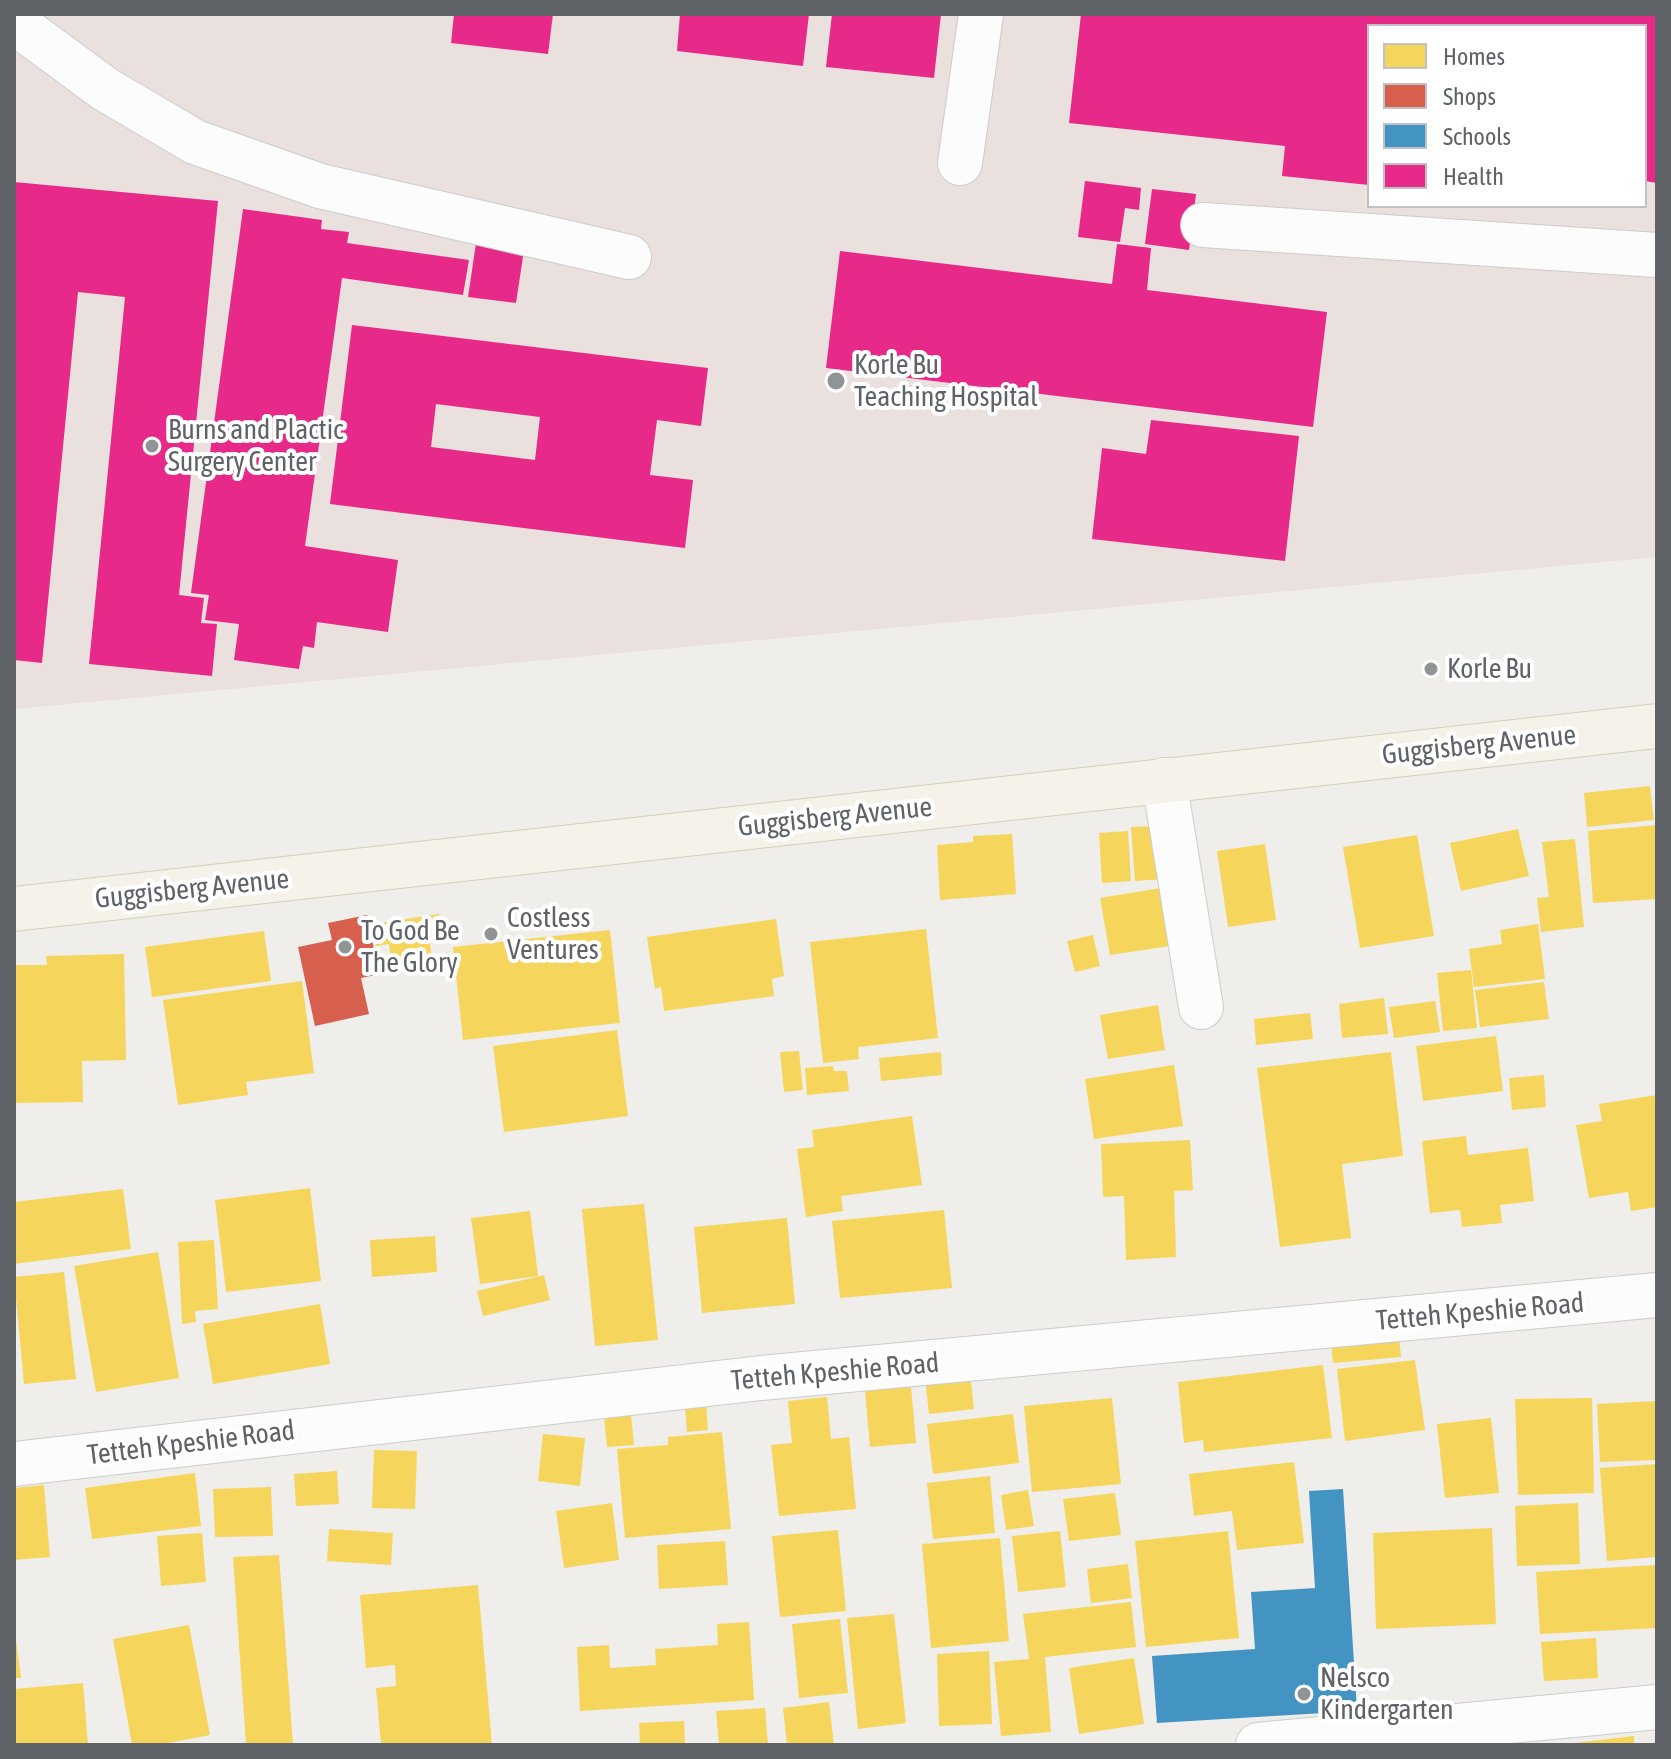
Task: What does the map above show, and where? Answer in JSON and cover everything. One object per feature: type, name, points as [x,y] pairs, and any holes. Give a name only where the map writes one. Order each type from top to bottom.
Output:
[{"type":"main road","name":"Guggisberg Avenue","points":[[14,909],[1657,726]]},
{"type":"street","points":[[960,163],[981,14]]},
{"type":"street","points":[[14,22],[105,89],[195,142],[320,186],[629,257]]},
{"type":"street","points":[[1203,225],[1657,255]]},
{"type":"street","points":[[1164,780],[1201,1007]]},
{"type":"street","name":"Tetteh Kpeshie Road","points":[[14,1464],[761,1378],[1657,1295]]},
{"type":"street","points":[[1258,1745],[1657,1707]]},
{"type":"shaded area","name":"Korle Bu Teaching Hospital","points":[[14,14],[1657,14],[1657,557],[14,709]]},
{"type":"building: Homes","points":[[1650,786],[1654,820],[1587,827],[1584,793]]},
{"type":"building: Homes","points":[[1657,825],[1657,899],[1593,903],[1588,831]]},
{"type":"building: Homes","points":[[1160,826],[1164,879],[1135,881],[1131,827]]},
{"type":"building: Homes","points":[[1518,829],[1529,876],[1461,891],[1450,843]]},
{"type":"building: Homes","points":[[1128,831],[1131,881],[1102,883],[1099,833]]},
{"type":"building: Homes","points":[[1012,834],[1016,894],[940,900],[937,845],[973,842],[973,836]]},
{"type":"building: Homes","points":[[1417,835],[1434,936],[1360,948],[1343,847]]},
{"type":"building: Homes","points":[[1575,839],[1584,927],[1541,932],[1537,898],[1549,897],[1542,842]]},
{"type":"building: Homes","points":[[1265,844],[1276,920],[1228,927],[1217,851]]},
{"type":"building: Homes","points":[[1173,886],[1183,944],[1110,955],[1100,898]]},
{"type":"building: Homes","points":[[439,914],[442,937],[429,938],[432,958],[391,963],[389,944],[376,946],[372,924]]},
{"type":"building: Homes","points":[[776,919],[784,976],[772,979],[774,996],[664,1011],[661,987],[655,989],[647,937]]},
{"type":"building: Homes","points":[[1538,924],[1545,979],[1474,987],[1469,949],[1502,944],[1500,930]]},
{"type":"building: Homes","points":[[926,929],[938,1038],[858,1047],[859,1059],[823,1063],[810,942]]},
{"type":"building: Homes","points":[[610,930],[620,1023],[463,1040],[453,947]]},
{"type":"building: Homes","points":[[264,931],[271,981],[152,997],[145,947]]},
{"type":"building: Homes","points":[[1093,935],[1100,966],[1075,972],[1067,941]]},
{"type":"building: Homes","points":[[124,954],[126,1060],[82,1061],[83,1102],[14,1103],[14,965],[47,965],[46,956]]},
{"type":"building: Homes","points":[[1471,970],[1477,1028],[1443,1031],[1437,973]]},
{"type":"building: Homes","points":[[302,981],[314,1073],[246,1082],[248,1095],[178,1105],[163,1000]]},
{"type":"building: Homes","points":[[1544,982],[1549,1019],[1480,1027],[1475,990]]},
{"type":"building: Homes","points":[[1384,998],[1388,1034],[1342,1038],[1339,1004]]},
{"type":"building: Homes","points":[[1435,1001],[1440,1032],[1394,1038],[1389,1007]]},
{"type":"building: Homes","points":[[1158,1005],[1165,1050],[1108,1059],[1100,1015]]},
{"type":"building: Homes","points":[[1310,1013],[1313,1039],[1256,1045],[1254,1019]]},
{"type":"building: Homes","points":[[617,1030],[628,1116],[504,1132],[493,1046]]},
{"type":"building: Homes","points":[[1496,1036],[1503,1091],[1423,1101],[1416,1046]]},
{"type":"building: Homes","points":[[799,1051],[803,1090],[784,1092],[780,1052]]},
{"type":"building: Homes","points":[[941,1052],[942,1075],[881,1081],[879,1058]]},
{"type":"building: Homes","points":[[1391,1052],[1403,1156],[1342,1164],[1351,1238],[1280,1247],[1257,1068]]},
{"type":"building: Homes","points":[[1174,1065],[1183,1126],[1094,1139],[1085,1079]]},
{"type":"building: Homes","points":[[833,1066],[834,1071],[847,1071],[849,1091],[807,1095],[805,1068]]},
{"type":"building: Homes","points":[[1544,1075],[1546,1107],[1512,1110],[1509,1078]]},
{"type":"building: Homes","points":[[1657,1095],[1657,1207],[1631,1211],[1628,1192],[1589,1198],[1576,1125],[1602,1121],[1599,1104]]},
{"type":"building: Homes","points":[[912,1116],[922,1185],[841,1196],[843,1211],[806,1217],[797,1149],[814,1147],[812,1130]]},
{"type":"building: Homes","points":[[1466,1136],[1468,1155],[1528,1148],[1534,1201],[1500,1205],[1502,1223],[1462,1227],[1460,1210],[1430,1213],[1422,1141]]},
{"type":"building: Homes","points":[[1190,1140],[1193,1190],[1174,1191],[1176,1257],[1126,1260],[1124,1196],[1103,1197],[1101,1144]]},
{"type":"building: Homes","points":[[310,1188],[321,1281],[226,1292],[215,1200]]},
{"type":"building: Homes","points":[[123,1189],[131,1249],[14,1264],[14,1202]]},
{"type":"building: Homes","points":[[644,1204],[658,1340],[595,1346],[582,1209]]},
{"type":"building: Homes","points":[[944,1210],[952,1288],[840,1298],[832,1221]]},
{"type":"building: Homes","points":[[530,1211],[538,1276],[480,1284],[471,1218]]},
{"type":"building: Homes","points":[[787,1218],[795,1304],[702,1313],[694,1227]]},
{"type":"building: Homes","points":[[435,1236],[437,1272],[372,1277],[370,1240]]},
{"type":"building: Homes","points":[[214,1240],[218,1309],[195,1311],[196,1322],[182,1324],[178,1242]]},
{"type":"building: Homes","points":[[158,1252],[179,1378],[96,1392],[74,1266]]},
{"type":"building: Homes","points":[[64,1272],[76,1379],[24,1384],[14,1277]]},
{"type":"building: Homes","points":[[544,1275],[550,1300],[483,1316],[477,1291]]},
{"type":"building: Homes","points":[[320,1304],[330,1364],[213,1384],[203,1324]]},
{"type":"building: Homes","points":[[1398,1327],[1401,1357],[1333,1363],[1330,1333]]},
{"type":"building: Homes","points":[[1415,1360],[1425,1430],[1345,1441],[1337,1369]]},
{"type":"building: Homes","points":[[1323,1365],[1332,1438],[1204,1452],[1203,1440],[1184,1443],[1178,1382]]},
{"type":"building: Homes","points":[[970,1372],[974,1409],[929,1414],[925,1377]]},
{"type":"building: Homes","points":[[911,1386],[916,1443],[870,1447],[865,1390]]},
{"type":"building: Homes","points":[[827,1397],[831,1439],[849,1437],[856,1509],[779,1516],[771,1445],[792,1443],[788,1401]]},
{"type":"building: Homes","points":[[1112,1398],[1121,1484],[1032,1492],[1024,1406]]},
{"type":"building: Homes","points":[[1592,1398],[1594,1493],[1518,1495],[1515,1399]]},
{"type":"building: Homes","points":[[1657,1401],[1657,1460],[1600,1462],[1597,1404]]},
{"type":"building: Homes","points":[[706,1404],[708,1430],[687,1432],[685,1406]]},
{"type":"building: Homes","points":[[631,1414],[634,1445],[607,1447],[604,1417]]},
{"type":"building: Homes","points":[[1013,1414],[1019,1463],[933,1474],[927,1424]]},
{"type":"building: Homes","points":[[1491,1418],[1499,1493],[1445,1498],[1437,1424]]},
{"type":"building: Homes","points":[[722,1432],[731,1529],[625,1538],[617,1449],[668,1445],[668,1437]]},
{"type":"building: Homes","points":[[543,1434],[585,1438],[580,1486],[538,1481]]},
{"type":"building: Homes","points":[[374,1450],[417,1451],[415,1509],[372,1508]]},
{"type":"building: Homes","points":[[1294,1462],[1304,1543],[1237,1550],[1232,1511],[1194,1516],[1189,1474]]},
{"type":"building: Homes","points":[[1657,1464],[1657,1557],[1607,1561],[1600,1468]]},
{"type":"building: Homes","points":[[337,1471],[339,1504],[296,1506],[294,1474]]},
{"type":"building: Homes","points":[[195,1473],[201,1526],[92,1539],[85,1488]]},
{"type":"building: Homes","points":[[990,1476],[995,1533],[933,1539],[927,1483]]},
{"type":"building: Homes","points":[[44,1485],[50,1557],[14,1560],[14,1488]]},
{"type":"building: Homes","points":[[271,1487],[273,1536],[215,1537],[213,1489]]},
{"type":"building: Homes","points":[[1028,1490],[1034,1526],[1006,1530],[1001,1495]]},
{"type":"building: Homes","points":[[1115,1493],[1121,1535],[1069,1541],[1063,1499]]},
{"type":"building: Homes","points":[[612,1503],[619,1560],[564,1568],[556,1511]]},
{"type":"building: Homes","points":[[1578,1503],[1580,1564],[1517,1566],[1515,1506]]},
{"type":"building: Homes","points":[[1492,1528],[1496,1624],[1376,1629],[1373,1533]]},
{"type":"building: Homes","points":[[329,1529],[393,1533],[391,1565],[327,1561]]},
{"type":"building: Homes","points":[[838,1530],[846,1611],[780,1617],[772,1536]]},
{"type":"building: Homes","points":[[1060,1531],[1066,1587],[1018,1592],[1012,1536]]},
{"type":"building: Homes","points":[[1228,1531],[1239,1638],[1146,1647],[1135,1541]]},
{"type":"building: Homes","points":[[202,1533],[206,1582],[161,1586],[157,1536]]},
{"type":"building: Homes","points":[[1000,1538],[1009,1641],[931,1648],[922,1544]]},
{"type":"building: Homes","points":[[725,1541],[728,1585],[659,1589],[657,1545]]},
{"type":"building: Homes","points":[[279,1555],[293,1745],[246,1745],[233,1557]]},
{"type":"building: Homes","points":[[1128,1564],[1132,1598],[1091,1603],[1087,1569]]},
{"type":"building: Homes","points":[[1656,1565],[1657,1628],[1540,1634],[1536,1572]]},
{"type":"building: Homes","points":[[478,1585],[492,1745],[381,1745],[376,1688],[396,1686],[395,1665],[366,1668],[360,1595]]},
{"type":"building: Homes","points":[[1131,1602],[1136,1647],[1045,1657],[1051,1732],[1001,1736],[994,1662],[1029,1659],[1023,1614]]},
{"type":"building: Homes","points":[[894,1614],[906,1723],[858,1729],[847,1618]]},
{"type":"building: Homes","points":[[840,1619],[848,1693],[799,1698],[792,1624]]},
{"type":"building: Homes","points":[[749,1622],[754,1700],[580,1711],[577,1647],[609,1645],[610,1668],[656,1665],[655,1649],[718,1645],[717,1624]]},
{"type":"building: Homes","points":[[14,1625],[21,1678],[14,1678]]},
{"type":"building: Homes","points":[[189,1625],[210,1735],[158,1745],[132,1745],[113,1639]]},
{"type":"building: Homes","points":[[1596,1638],[1598,1678],[1544,1681],[1541,1642]]},
{"type":"building: Homes","points":[[989,1651],[992,1724],[939,1726],[937,1654]]},
{"type":"building: Homes","points":[[1134,1658],[1144,1724],[1079,1734],[1069,1668]]},
{"type":"building: Homes","points":[[83,1683],[88,1745],[14,1745],[14,1689]]},
{"type":"building: Homes","points":[[829,1702],[834,1745],[787,1745],[783,1708]]},
{"type":"building: Homes","points":[[765,1708],[768,1745],[719,1745],[716,1711]]},
{"type":"building: Homes","points":[[684,1721],[685,1745],[640,1745],[639,1723]]},
{"type":"building: Homes","points":[[1634,1736],[1634,1745],[1574,1743]]},
{"type":"building: Shops","points":[[367,915],[379,974],[361,978],[369,1014],[315,1026],[298,947],[332,940],[328,923]]},
{"type":"building: Schools","points":[[1343,1489],[1357,1711],[1157,1723],[1152,1656],[1255,1649],[1251,1592],[1315,1588],[1309,1491]]},
{"type":"building: Health","points":[[454,14],[553,14],[548,54],[451,43]]},
{"type":"building: Health","points":[[680,14],[809,14],[803,66],[677,51]]},
{"type":"building: Health","points":[[832,14],[941,14],[934,78],[826,67]]},
{"type":"building: Health","points":[[1081,14],[1657,14],[1657,183],[1647,181],[1647,24],[1367,24],[1367,185],[1282,176],[1285,146],[1069,123]]},
{"type":"building: Health","points":[[1085,181],[1141,188],[1139,210],[1125,208],[1120,242],[1078,237]]},
{"type":"building: Health","name":"Burns and Plactic Surgery Center","points":[[14,182],[218,201],[179,595],[204,598],[201,623],[217,624],[212,676],[89,664],[125,297],[78,292],[42,663],[14,660]]},
{"type":"building: Health","points":[[1152,189],[1196,194],[1189,250],[1145,244]]},
{"type":"building: Health","points":[[243,209],[322,220],[321,229],[349,232],[347,243],[469,260],[463,295],[342,278],[305,546],[398,560],[388,632],[317,622],[314,648],[303,646],[299,669],[234,660],[239,624],[205,620],[209,595],[191,593]]},
{"type":"building: Health","points":[[478,230],[526,237],[516,303],[468,297]]},
{"type":"building: Health","points":[[1117,244],[1151,248],[1147,290],[1327,312],[1313,427],[826,368],[840,251],[1112,284]]},
{"type":"building: Health","points":[[352,325],[708,368],[701,426],[657,420],[650,475],[693,480],[685,548],[330,504]],"holes":[[[436,404],[540,417],[535,460],[431,447]]]},
{"type":"building: Health","points":[[1151,420],[1299,436],[1285,561],[1092,539],[1102,448],[1146,454]]},
{"type":"place","name":"Korle Bu Teaching Hospital","points":[[836,381]]},
{"type":"place","name":"Burns and Plactic Surgery Center","points":[[152,446]]},
{"type":"place","name":"Korle Bu","points":[[1431,669]]},
{"type":"place","name":"Costless Ventures","points":[[491,934]]},
{"type":"place","name":"To God Be The Glory","points":[[345,947]]},
{"type":"place","name":"Nelsco Kindergarten","points":[[1304,1694]]}]
